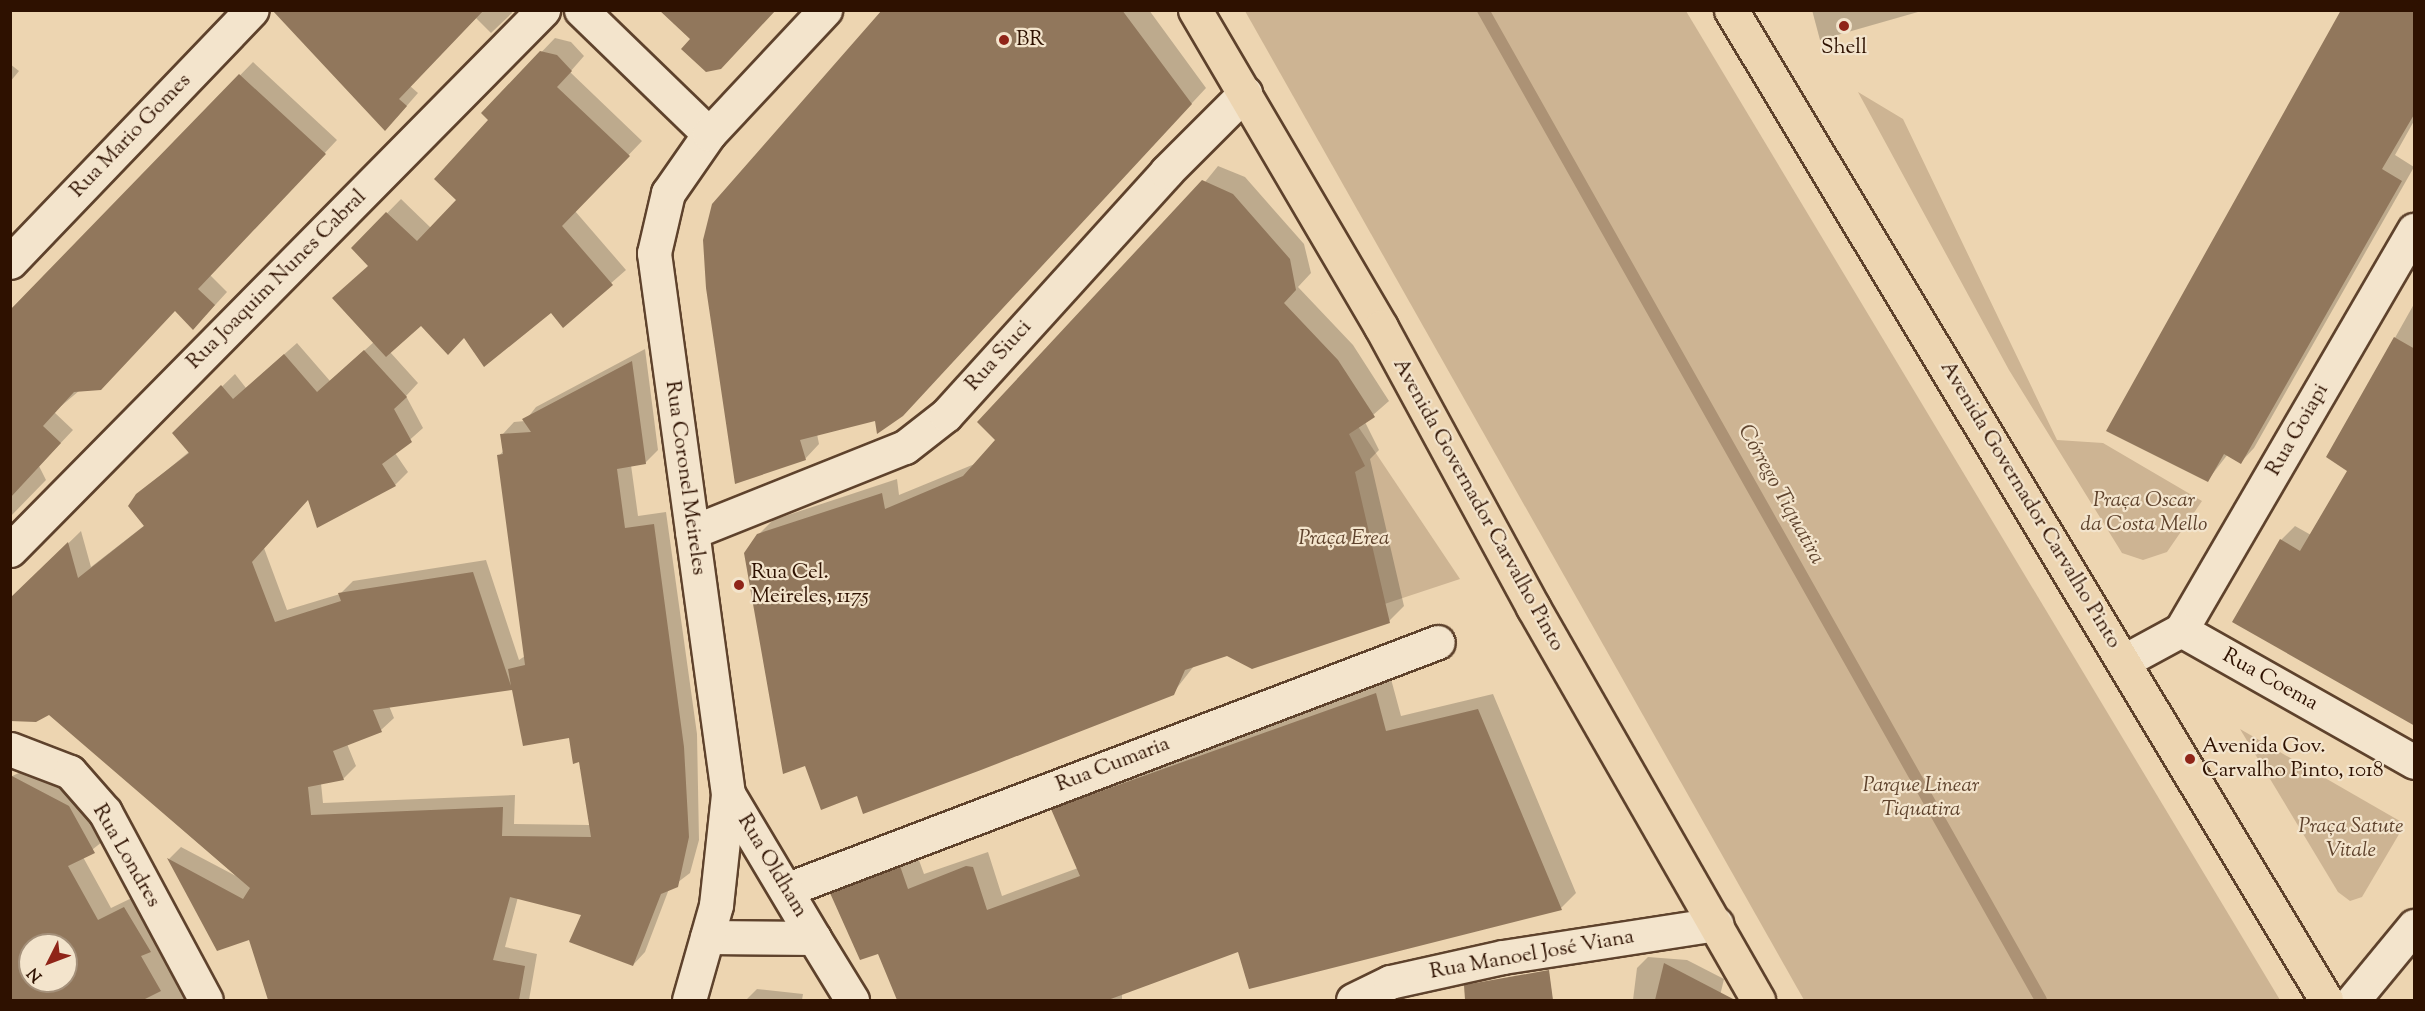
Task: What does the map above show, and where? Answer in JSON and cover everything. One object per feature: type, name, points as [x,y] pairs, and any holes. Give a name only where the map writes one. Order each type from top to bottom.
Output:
[{"type":"main road","name":"Avenida Governador Carvalho Pinto","points":[[1195,10],[1245,93],[1758,1000]]},
{"type":"main road","name":"Avenida Governador Carvalho Pinto","points":[[1731,10],[2326,1000]]},
{"type":"street","name":"Rua Mario Gomes","points":[[10,262],[252,10]]},
{"type":"street","name":"Rua Joaquim Nunes Cabral","points":[[10,550],[543,10]]},
{"type":"street","points":[[581,10],[709,134]]},
{"type":"street","name":"Rua Coronel Meireles","points":[[689,1000],[716,905],[728,795],[654,253],[668,193],[709,134],[825,10]]},
{"type":"street","name":"Rua Siuci","points":[[692,532],[905,447],[946,415],[1166,172],[1245,93]]},
{"type":"street","name":"Rua Goiapi","points":[[2181,630],[2415,230]]},
{"type":"street","points":[[2124,661],[2181,630]]},
{"type":"street","name":"Rua Coema","points":[[2181,630],[2415,762]]},
{"type":"street","name":"Rua Cumaria","points":[[788,889],[1438,642]]},
{"type":"street","name":"Rua Londres","points":[[10,749],[70,772],[105,812],[206,1000]]},
{"type":"street","name":"Rua Oldham","points":[[728,795],[788,889],[814,938],[852,1000]]},
{"type":"street","name":"Rua Manoel José Viana","points":[[1353,1000],[1390,982],[1492,959],[1716,924]]},
{"type":"street","points":[[2354,1000],[2415,926]]},
{"type":"street","name":"Rua Oldham","points":[[706,937],[814,938]]},
{"type":"green space","name":"Parque Linear Tiquatira","points":[[1245,11],[1686,11],[2280,1000],[1804,1000]]},
{"type":"green space","name":"Praça Oscar da Costa Mello","points":[[1858,92],[1903,119],[2057,440],[2103,443],[2202,501],[2167,552],[2143,560],[2122,553],[2009,370]]},
{"type":"green space","name":"Praça Erea","points":[[1343,404],[1460,579],[1297,633]]},
{"type":"green space","name":"Praça Satute Vitale","points":[[2240,729],[2405,824],[2362,897],[2350,901],[2338,892]]},
{"type":"building","points":[[272,10],[484,10],[399,99],[407,106],[385,131]]},
{"type":"building","points":[[659,10],[776,10],[721,69],[706,72],[681,49],[690,39]]},
{"type":"building","points":[[882,10],[1122,10],[1192,104],[903,416],[877,434],[875,421],[800,440],[806,460],[735,484],[706,288],[703,240],[712,204]]},
{"type":"building","points":[[2341,10],[2415,10],[2415,113],[2382,169],[2402,181],[2241,464],[2224,454],[2208,482],[2106,431]]},
{"type":"building","points":[[540,51],[557,55],[572,71],[557,87],[630,156],[562,226],[613,285],[563,328],[551,313],[484,367],[464,338],[448,355],[421,326],[386,357],[332,298],[368,266],[351,248],[386,212],[417,241],[456,200],[434,179],[488,120],[481,113]]},
{"type":"building","points":[[239,74],[326,154],[198,289],[215,305],[193,330],[175,311],[101,390],[74,392],[43,426],[61,443],[10,498],[10,310]]},
{"type":"building","points":[[1202,180],[1233,194],[1290,259],[1296,290],[1284,303],[1338,360],[1375,417],[1349,434],[1365,466],[1355,472],[1390,623],[1252,669],[1227,656],[1185,670],[1174,695],[981,770],[863,814],[857,796],[821,810],[805,766],[783,774],[744,553],[757,534],[882,493],[885,509],[963,476],[995,440],[977,422]]},
{"type":"building","points":[[2394,337],[2415,349],[2415,726],[2232,622],[2280,539],[2300,551],[2347,471],[2326,457]]},
{"type":"building","points":[[364,350],[407,397],[394,409],[412,442],[382,464],[396,486],[317,528],[308,500],[252,562],[275,622],[341,601],[338,593],[473,572],[511,686],[508,669],[525,665],[497,455],[503,454],[500,434],[531,432],[522,419],[632,361],[646,464],[617,469],[625,528],[654,524],[684,747],[689,837],[678,887],[661,894],[633,966],[569,942],[581,915],[510,897],[493,960],[525,966],[519,1000],[268,1000],[249,940],[217,951],[167,858],[243,899],[250,888],[49,715],[36,722],[10,721],[10,598],[68,542],[78,578],[144,526],[128,506],[136,494],[189,453],[172,433],[221,385],[233,399],[284,354],[317,392]],"holes":[[[512,690],[523,746],[569,738],[573,764],[579,762],[591,837],[502,836],[503,807],[311,815],[308,787],[344,780],[333,751],[382,732],[373,710]]]},
{"type":"building","points":[[1376,693],[1386,731],[1478,709],[1562,910],[1249,989],[1238,952],[1108,1000],[897,1000],[878,954],[860,960],[830,893],[900,866],[908,889],[966,866],[973,867],[987,910],[1080,876],[1051,809]]},
{"type":"building","points":[[10,775],[69,806],[95,853],[68,866],[98,920],[124,907],[151,952],[141,956],[161,991],[143,1000],[10,1000]]},
{"type":"building","points":[[1664,963],[1735,1000],[1655,1000]]},
{"type":"building","points":[[1549,970],[1553,1000],[1465,1000],[1464,985]]},
{"type":"waterway","name":"Córrego Tiquatira","points":[[1483,10],[2041,1000]]},
{"type":"place","name":"Shell","points":[[1844,26]]},
{"type":"place","name":"BR","points":[[1004,40]]},
{"type":"place","name":"Rua Cel. Meireles, 1175","points":[[739,585]]},
{"type":"place","name":"Avenida Gov. Carvalho Pinto, 1018","points":[[2190,759]]}]
